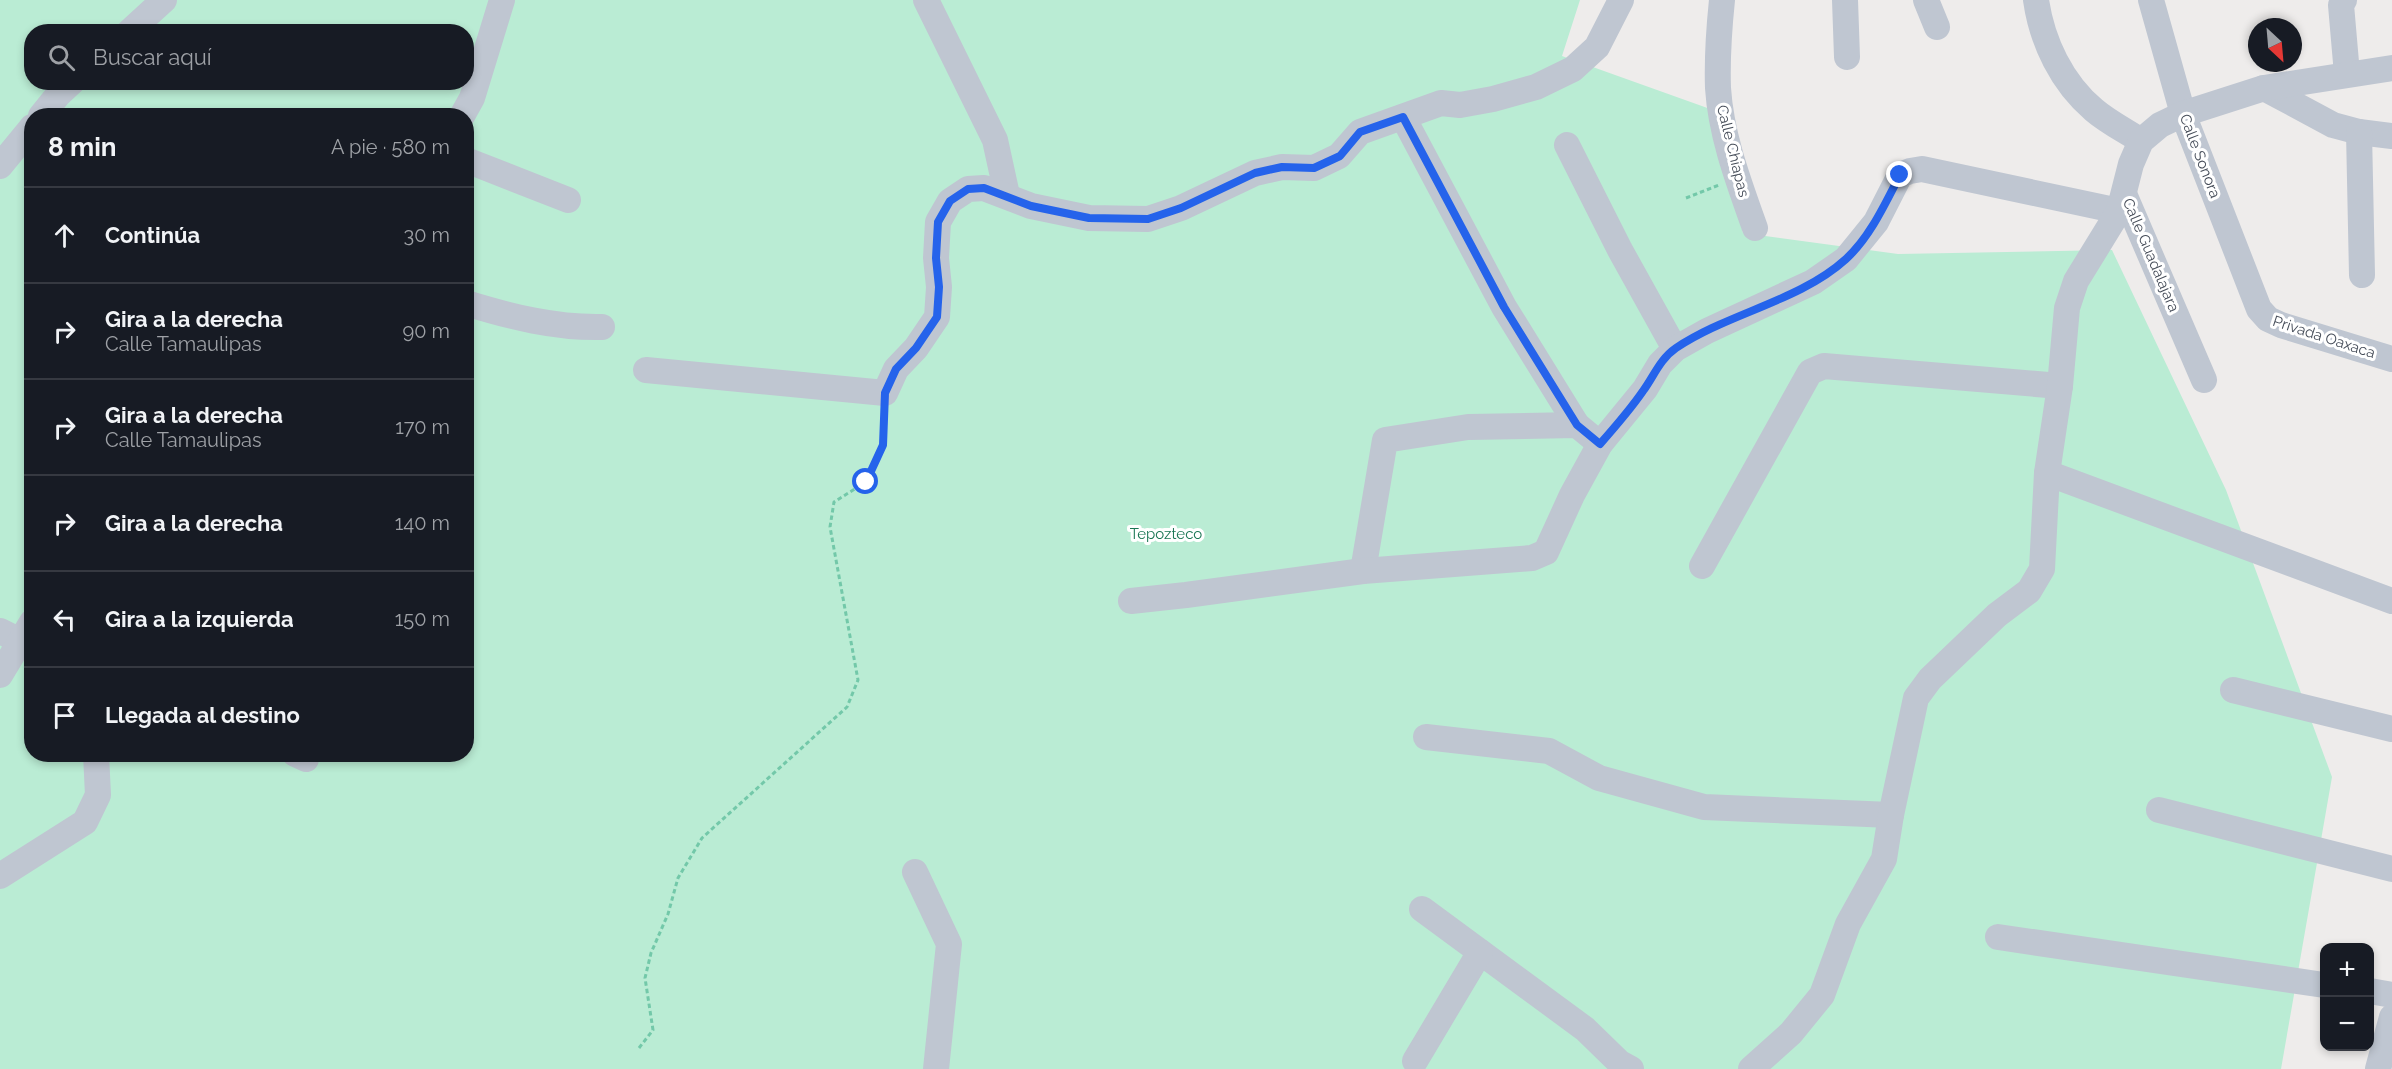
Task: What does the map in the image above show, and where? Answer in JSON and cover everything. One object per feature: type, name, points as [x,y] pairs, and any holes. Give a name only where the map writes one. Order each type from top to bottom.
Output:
[{"type":"street","points":[[138,24],[164,0]]},
{"type":"street","points":[[475,59],[502,0]]},
{"type":"street","points":[[926,0],[995,140],[1007,195]]},
{"type":"street","points":[[646,370],[885,393],[896,369],[916,348],[937,317],[938,222],[950,201],[968,189],[984,188],[1031,206],[1089,218],[1148,219],[1181,208],[1255,173],[1282,167],[1314,168],[1340,156],[1360,132],[1441,103],[1460,105],[1536,87],[1573,69],[1597,47],[1621,0]]},
{"type":"street","name":"Calle Chiapas","points":[[1722,0],[1718,90],[1725,132],[1737,178],[1755,228]]},
{"type":"street","points":[[1845,0],[1847,57]]},
{"type":"street","points":[[1926,0],[1937,27]]},
{"type":"street","points":[[2036,0],[2049,46],[2065,81],[2094,111],[2141,141],[2160,125],[2183,114],[2264,88],[2392,68]]},
{"type":"street","name":"Calle Sonora","points":[[2151,0],[2183,114],[2259,309]]},
{"type":"street","points":[[2344,0],[2342,5],[2347,74]]},
{"type":"street","points":[[2264,88],[2333,124],[2359,132],[2392,136]]},
{"type":"street","points":[[48,108],[65,90]]},
{"type":"street","points":[[466,108],[472,98],[473,90]]},
{"type":"street","points":[[1403,117],[1504,307],[1577,425],[1600,444]]},
{"type":"street","points":[[2359,132],[2362,275]]},
{"type":"street","points":[[0,166],[24,137]]},
{"type":"street","name":"Calle Guadalajara","points":[[2141,141],[2131,164],[2122,202],[2204,380]]},
{"type":"street","points":[[1567,145],[1620,250],[1675,349]]},
{"type":"street","points":[[474,163],[568,200]]},
{"type":"street","points":[[1131,601],[1364,571],[1532,558],[1546,552],[1572,495],[1600,444],[1645,389],[1660,364],[1675,349],[1707,331],[1813,282],[1846,259],[1876,222],[1900,175],[1922,169],[2122,202],[2076,281],[2067,308],[2060,386],[2047,473],[2042,569],[2029,591],[1997,615],[1930,679],[1916,698],[1884,859],[1848,924],[1822,996],[1791,1033],[1751,1069]]},
{"type":"street","points":[[474,305],[572,328],[602,327]]},
{"type":"street","name":"Privada Oaxaca","points":[[2259,309],[2268,320],[2281,325],[2392,359]]},
{"type":"street","points":[[1702,566],[1810,372],[1816,367],[2060,386]]},
{"type":"street","points":[[1364,571],[1385,440],[1467,427],[1577,425]]},
{"type":"street","points":[[2047,473],[2392,601]]},
{"type":"street","points":[[0,675],[17,631]]},
{"type":"street","points":[[2233,690],[2392,729]]},
{"type":"street","points":[[1426,737],[1549,751],[1599,778],[1704,807],[1891,815]]},
{"type":"street","points":[[0,876],[85,822],[98,795],[96,762]]},
{"type":"street","points":[[2159,810],[2392,869]]},
{"type":"street","points":[[915,872],[949,944],[936,1069]]},
{"type":"street","points":[[1422,909],[1586,1029],[1620,1063],[1631,1069]]},
{"type":"street","points":[[1998,937],[2320,984]]},
{"type":"street","points":[[1415,1060],[1480,952]]},
{"type":"street","points":[[2374,992],[2392,994]]},
{"type":"street","points":[[2378,1069],[2392,1017]]},
{"type":"path","points":[[1686,198],[1737,178]]},
{"type":"path","points":[[639,1048],[653,1030],[645,978],[651,953],[668,914],[678,878],[702,838],[847,707],[858,680],[830,527],[834,502],[866,482],[883,445],[885,393]]},
{"type":"green space","name":"Tepozteco","points":[[0,0],[1580,0],[1562,56],[1713,110],[1743,233],[1898,254],[2112,250],[2226,490],[2332,777],[2281,1069],[0,1069]]},
{"type":"route","points":[[866,482],[883,445],[885,393],[896,369],[916,348],[937,317],[938,222],[950,201],[968,189],[984,188],[1031,206],[1089,218],[1148,219],[1181,208],[1255,173],[1282,167],[1314,168],[1340,156],[1360,132],[1403,117],[1504,307],[1577,425],[1600,444],[1645,389],[1660,364],[1675,349],[1707,331],[1813,282],[1846,259],[1876,222],[1900,175]]}]
